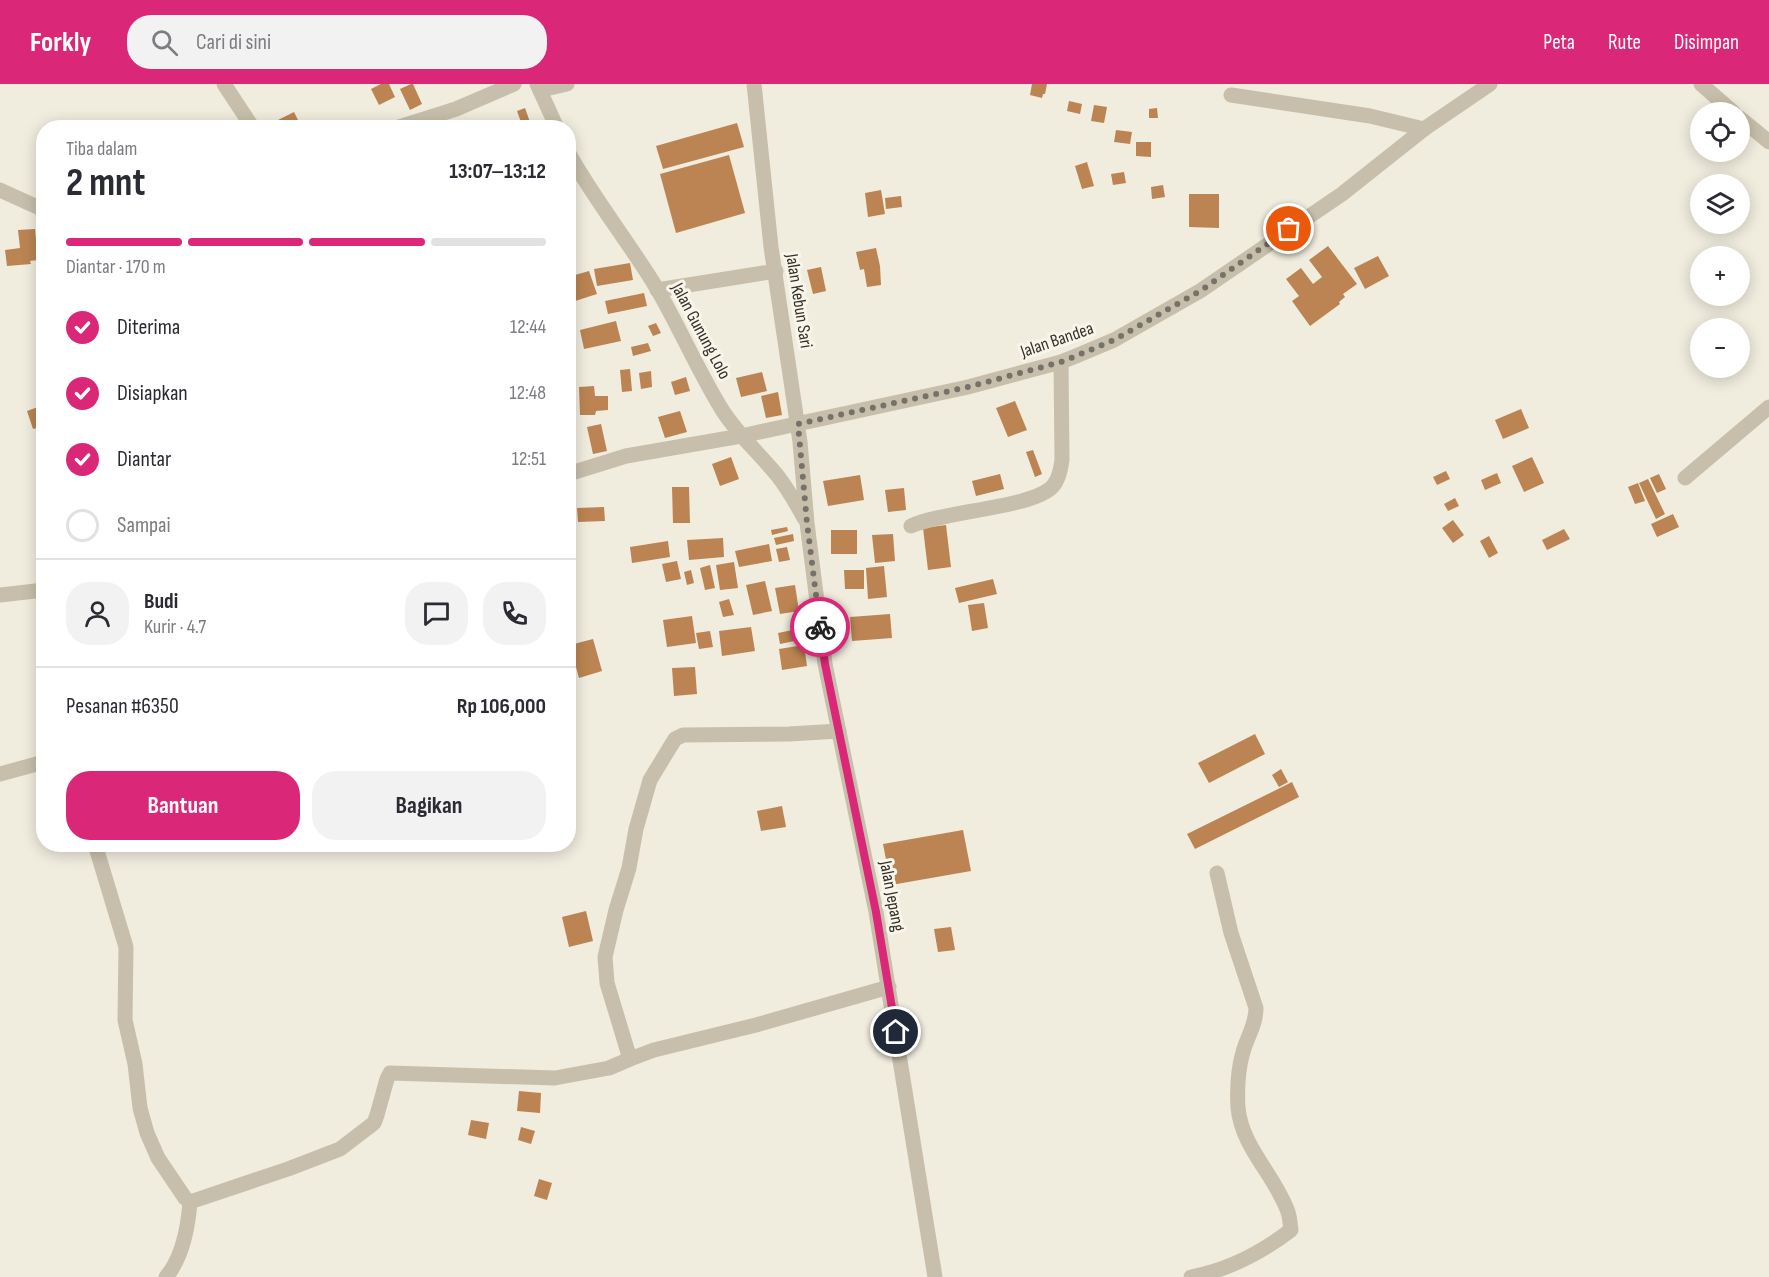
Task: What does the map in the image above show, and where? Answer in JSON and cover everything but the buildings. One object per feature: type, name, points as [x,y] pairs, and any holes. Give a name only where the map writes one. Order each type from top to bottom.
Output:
[{"type":"street","points":[[224,84],[248,120]]},
{"type":"street","points":[[421,120],[456,109],[514,84]]},
{"type":"street","points":[[553,120],[539,87],[567,84]]},
{"type":"street","name":"Jalan Kebun Sari","points":[[754,84],[771,247],[798,424],[807,523]]},
{"type":"street","name":"Jalan Bandea","points":[[576,472],[626,456],[741,436],[968,387],[1061,362],[1114,340],[1200,291],[1342,194],[1424,129],[1490,84]]},
{"type":"street","points":[[1701,84],[1722,102]]},
{"type":"street","points":[[1231,95],[1361,115],[1424,129]]},
{"type":"street","points":[[1750,126],[1769,142]]},
{"type":"street","name":"Jalan Gunung Lolo","points":[[576,166],[627,240],[657,290],[721,408],[741,436],[790,493],[807,523]]},
{"type":"street","points":[[0,190],[36,206]]},
{"type":"street","points":[[657,290],[776,271]]},
{"type":"street","points":[[911,526],[1019,501],[1042,494],[1055,484],[1062,460],[1061,362]]},
{"type":"street","points":[[1685,478],[1769,407]]},
{"type":"street","name":"Jalan Jepang","points":[[807,523],[825,664],[876,912],[935,1277]]},
{"type":"street","points":[[0,596],[36,591]]},
{"type":"street","points":[[630,1059],[607,983],[605,957],[629,868],[642,805],[650,780],[662,758],[675,739],[683,735],[839,731]]},
{"type":"street","points":[[0,774],[36,764]]},
{"type":"street","points":[[97,852],[126,947],[125,1020],[135,1064],[144,1125],[158,1158],[184,1198],[190,1202]]},
{"type":"street","points":[[1191,1277],[1235,1264],[1270,1246],[1291,1230],[1288,1212],[1279,1193],[1241,1125],[1238,1086],[1243,1053],[1256,1020],[1256,1008],[1231,933],[1217,873]]},
{"type":"street","points":[[190,1202],[340,1149],[374,1123],[390,1073],[488,1078],[555,1078],[609,1068],[654,1050],[756,1026],[889,987]]},
{"type":"street","points":[[166,1277],[179,1258],[188,1222],[190,1202]]},
{"type":"way so far","points":[[820,627],[798,424],[968,387],[1061,362],[1141,326],[1200,291],[1289,229]]},
{"type":"route","points":[[820,627],[825,664],[876,912],[896,1032]]}]
